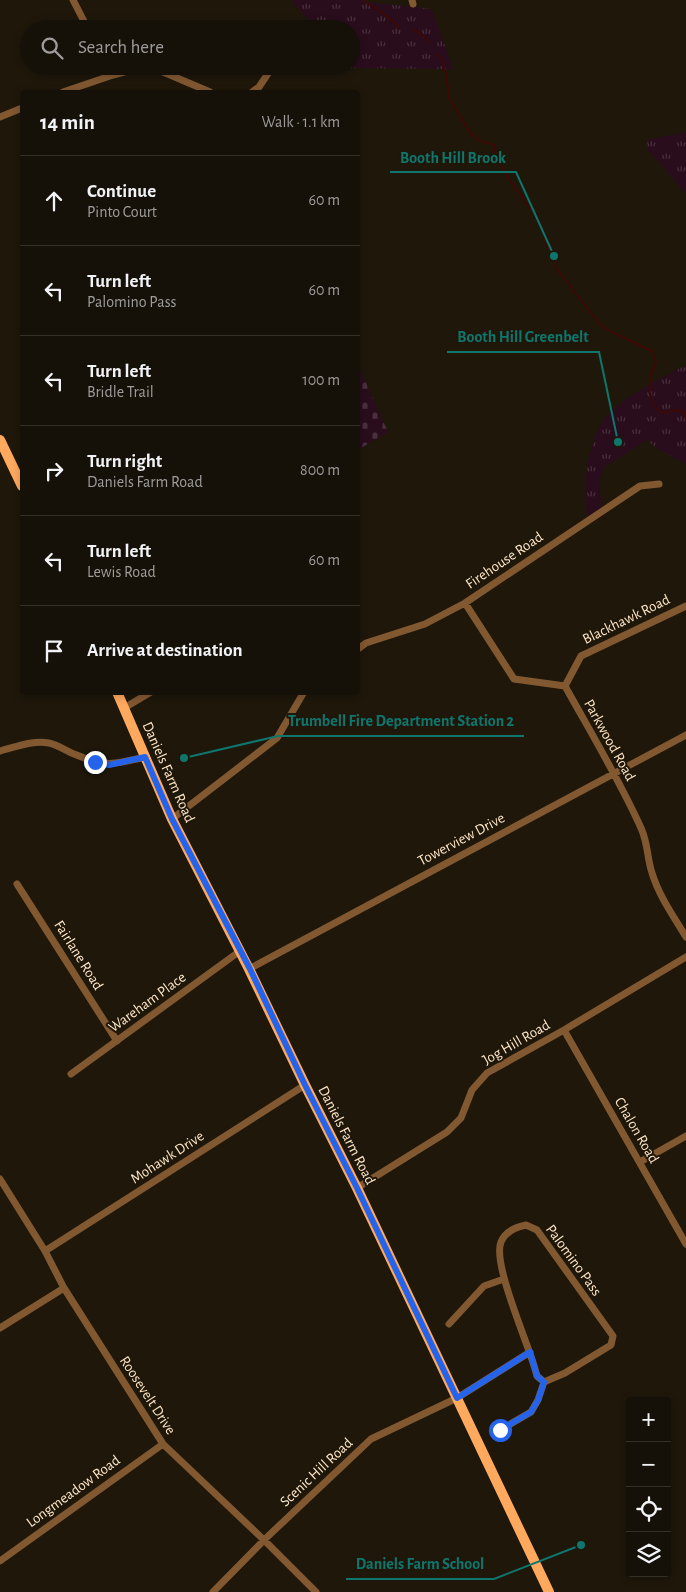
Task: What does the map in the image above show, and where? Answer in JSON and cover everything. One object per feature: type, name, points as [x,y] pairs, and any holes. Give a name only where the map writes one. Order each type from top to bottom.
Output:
[{"type":"main road","points":[[0,440],[20,482]]},
{"type":"main road","name":"Daniels Farm Road","points":[[118,695],[172,819],[250,969],[305,1085],[357,1188],[549,1592]]},
{"type":"street","points":[[73,0],[83,20]]},
{"type":"street","points":[[78,90],[111,75]]},
{"type":"street","points":[[169,75],[205,90]]},
{"type":"street","points":[[255,90],[267,75]]},
{"type":"street","points":[[0,117],[20,109]]},
{"type":"street","name":"Firehouse Road","points":[[360,648],[366,643],[425,624],[465,603],[640,486],[659,484]]},
{"type":"street","points":[[465,603],[514,679],[565,686]]},
{"type":"street","name":"Blackhawk Road","points":[[565,686],[581,656],[686,606]]},
{"type":"street","name":"Parkwood Road","points":[[565,686],[642,830],[652,872],[686,937]]},
{"type":"street","points":[[124,708],[146,695]]},
{"type":"street","points":[[172,819],[277,738],[302,695]]},
{"type":"street","name":"Towerview Drive","points":[[250,969],[686,735]]},
{"type":"street","points":[[0,751],[40,742],[51,744],[95,762],[109,765],[145,757]]},
{"type":"street","name":"Fairlane Road","points":[[17,884],[117,1042]]},
{"type":"street","name":"Wareham Place","points":[[71,1074],[240,951]]},
{"type":"street","name":"Jog Hill Road","points":[[357,1188],[447,1132],[461,1118],[472,1090],[487,1073],[686,958]]},
{"type":"street","name":"Chalon Road","points":[[564,1030],[686,1244]]},
{"type":"street","name":"Mohawk Drive","points":[[45,1251],[305,1085]]},
{"type":"street","points":[[640,1162],[686,1136]]},
{"type":"street","name":"Roosevelt Drive","points":[[0,1179],[45,1251],[64,1288],[163,1444],[316,1592]]},
{"type":"street","name":"Palomino Pass","points":[[526,1224],[537,1230],[613,1336],[612,1345],[565,1373],[544,1382],[537,1376],[504,1279],[499,1259],[501,1242],[514,1228],[526,1224]]},
{"type":"street","points":[[449,1324],[484,1286],[504,1279]]},
{"type":"street","points":[[0,1328],[64,1288]]},
{"type":"street","name":"Scenic Hill Road","points":[[212,1592],[371,1439],[457,1398],[530,1352]]},
{"type":"street","points":[[500,1430],[531,1412],[538,1400],[544,1382]]},
{"type":"street","name":"Longmeadow Road","points":[[0,1561],[163,1444]]},
{"type":"green space","points":[[291,0],[365,0],[367,2],[432,9],[453,69],[360,68],[360,20],[309,20]]},
{"type":"green space","points":[[686,132],[686,193],[648,150],[647,140]]},
{"type":"green space","points":[[686,365],[686,464],[656,448],[647,440],[603,468],[599,483],[603,516],[588,524],[585,495],[586,478],[591,450],[601,423],[614,409],[633,395]]},
{"type":"green space","points":[[360,369],[388,432],[360,449]]},
{"type":"waterway","points":[[362,0],[377,9],[399,28]]},
{"type":"waterway","points":[[412,29],[421,34],[428,42]]},
{"type":"waterway","points":[[437,54],[446,74],[449,98],[469,131],[480,141],[494,145],[499,161],[508,178],[529,208],[534,211],[547,246],[554,256],[556,268],[598,322],[608,330],[652,351],[656,361],[650,386],[654,406],[661,413],[676,410],[684,412],[686,420]]},
{"type":"place","name":"Booth Hill Brook","points":[[554,256]]},
{"type":"place","name":"Booth Hill Greenbelt","points":[[618,442]]},
{"type":"place","name":"Trumbell Fire Department Station 2","points":[[184,758]]},
{"type":"place","name":"Daniels Farm School","points":[[581,1545]]},
{"type":"route","points":[[95,762],[109,765],[145,757],[172,819],[250,969],[457,1398],[530,1352],[537,1376],[544,1382],[538,1400],[531,1412],[500,1430]]}]
